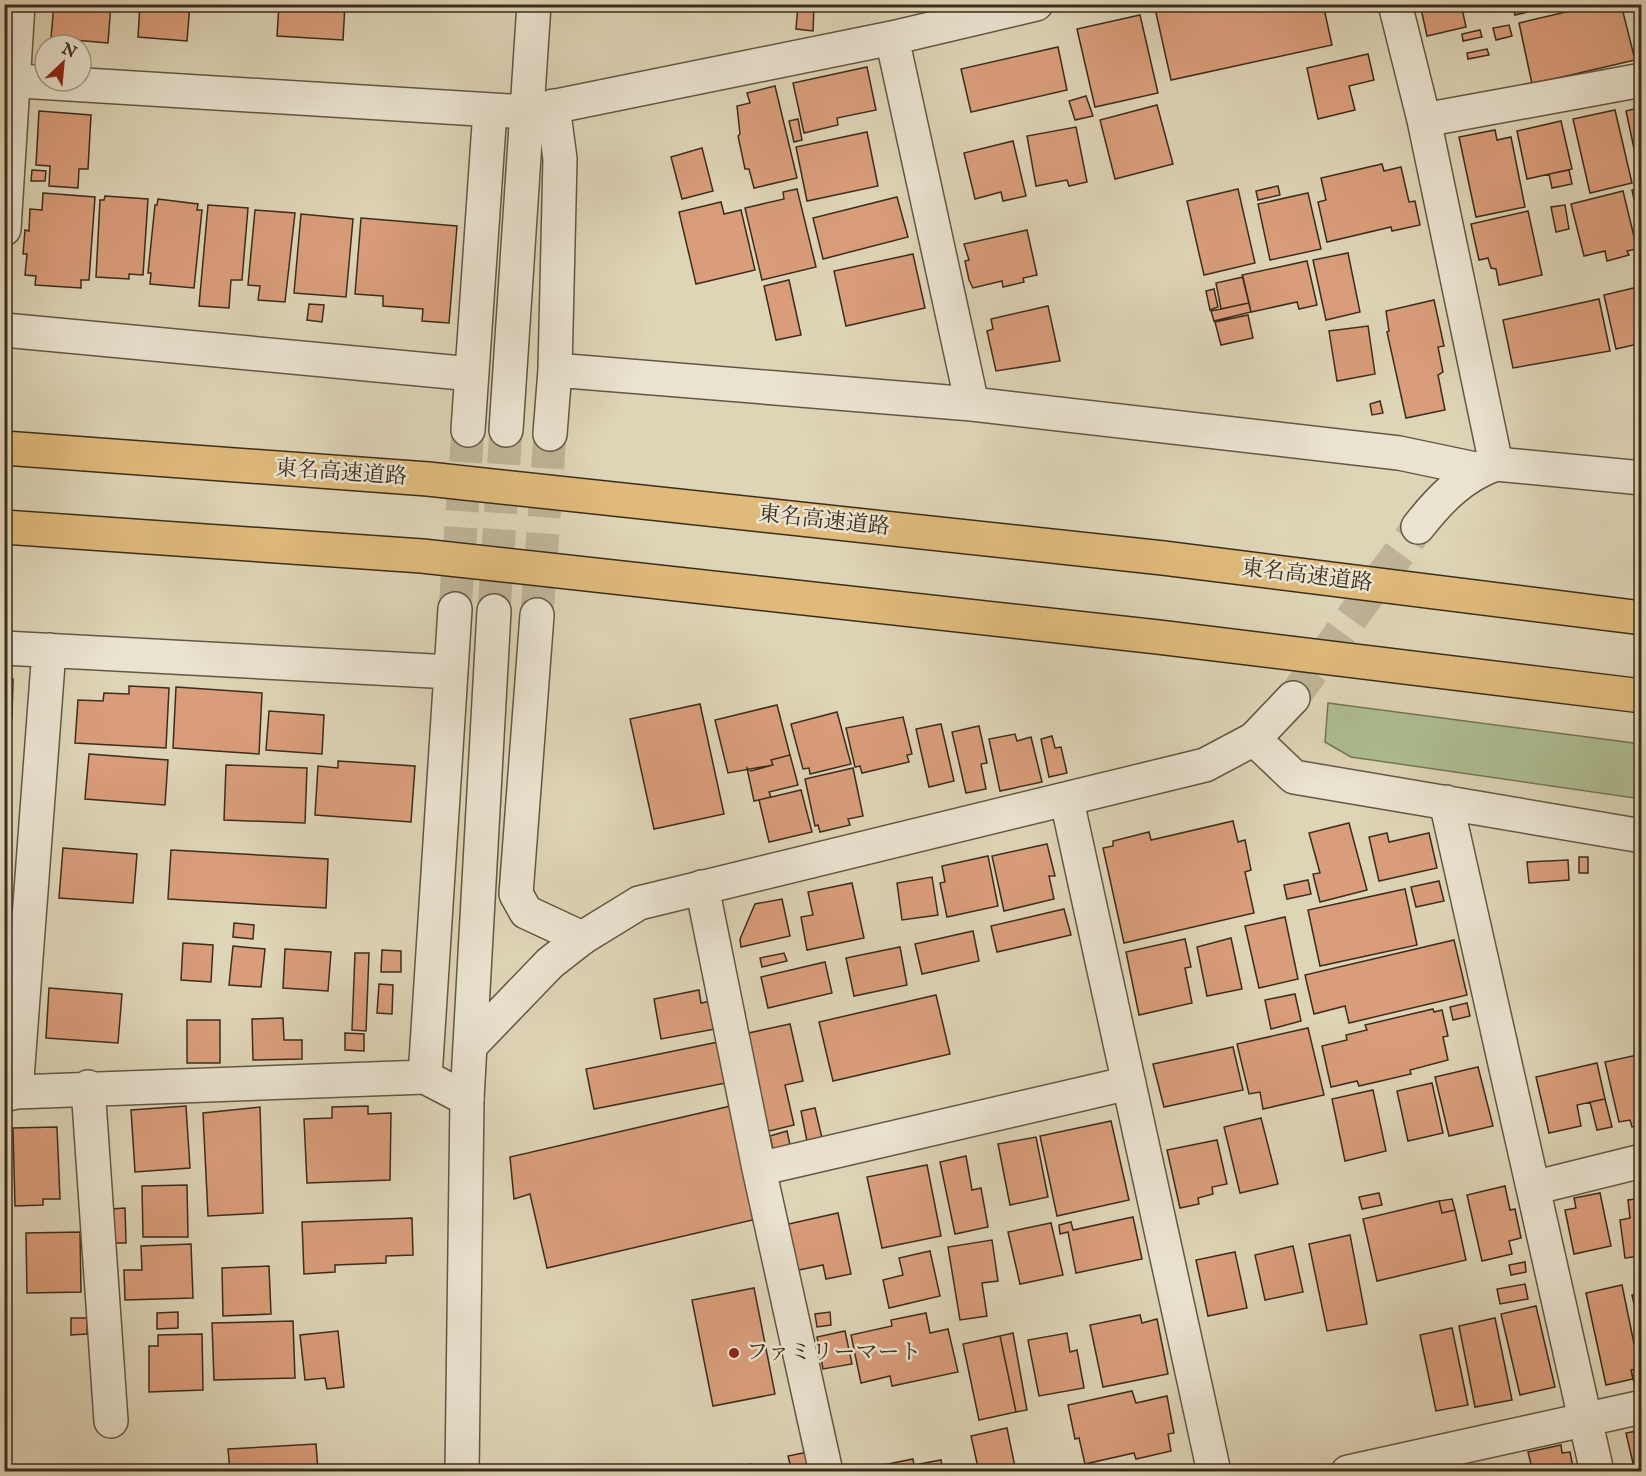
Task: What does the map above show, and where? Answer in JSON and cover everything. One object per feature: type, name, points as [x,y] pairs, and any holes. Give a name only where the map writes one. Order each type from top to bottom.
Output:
[{"type":"highway","name":"東名高速道路","points":[[4,448],[428,479],[1163,558],[1641,618]]},
{"type":"highway","points":[[4,527],[422,556],[1158,637],[1641,696]]},
{"type":"street","points":[[4,229],[9,80],[18,4]]},
{"type":"street","points":[[506,430],[540,109],[534,4]]},
{"type":"street","points":[[9,80],[490,110],[540,109],[892,38],[1036,4]]},
{"type":"street","points":[[1395,4],[1424,120],[1488,467]]},
{"type":"street","points":[[892,38],[972,404]]},
{"type":"street","points":[[1424,120],[1641,80]]},
{"type":"street","points":[[540,109],[560,159],[555,370],[550,434]]},
{"type":"street","points":[[468,430],[490,110]]},
{"type":"street","points":[[4,330],[472,374]]},
{"type":"street","points":[[555,370],[972,404],[1400,453],[1488,467],[1641,478]]},
{"type":"street","points":[[1418,526],[1444,494],[1488,467]]},
{"type":"street","points":[[425,1077],[455,609]]},
{"type":"street","points":[[462,1472],[467,1099],[494,612]]},
{"type":"street","points":[[537,615],[516,894],[526,912],[582,938]]},
{"type":"street","points":[[4,648],[451,672]]},
{"type":"street","points":[[49,650],[10,1093],[88,1087],[425,1077],[467,1099]]},
{"type":"street","points":[[470,1046],[550,963],[582,938],[639,903],[1067,801],[1205,765],[1254,739],[1293,698]]},
{"type":"street","points":[[1254,739],[1293,777],[1641,836]]},
{"type":"street","points":[[1067,801],[1214,1472]]},
{"type":"street","points":[[1446,802],[1597,1472]]},
{"type":"street","points":[[702,887],[759,1169],[826,1472]]},
{"type":"street","points":[[759,1169],[1129,1083]]},
{"type":"street","points":[[88,1087],[111,1421]]},
{"type":"street","points":[[1533,1188],[1641,1161]]},
{"type":"street","points":[[1348,1472],[1641,1407]]},
{"type":"green space","points":[[1328,703],[1641,744],[1641,799],[1351,757],[1325,742]]},
{"type":"building","points":[[54,4],[111,4],[108,43],[93,42],[93,33],[51,33]]},
{"type":"building","points":[[140,4],[190,4],[187,41],[138,37]]},
{"type":"building","points":[[279,4],[345,4],[343,40],[277,36]]},
{"type":"building","points":[[1154,4],[1323,4],[1332,45],[1171,80]]},
{"type":"building","points":[[1420,4],[1461,4],[1466,27],[1427,36]]},
{"type":"building","points":[[1512,4],[1561,4],[1515,15]]},
{"type":"building","points":[[1600,4],[1621,4],[1635,60],[1532,84],[1519,23]]},
{"type":"building","points":[[798,5],[814,6],[813,31],[796,29]]},
{"type":"building","points":[[1140,15],[1158,93],[1095,107],[1077,29]]},
{"type":"building","points":[[1509,25],[1512,36],[1496,40],[1493,28]]},
{"type":"building","points":[[1480,30],[1482,37],[1463,41],[1462,34]]},
{"type":"building","points":[[1058,47],[1067,90],[971,112],[961,69]]},
{"type":"building","points":[[1487,49],[1489,55],[1468,59],[1467,53]]},
{"type":"building","points":[[1368,54],[1374,80],[1349,86],[1355,110],[1318,119],[1307,68]]},
{"type":"building","points":[[867,67],[876,110],[837,118],[838,125],[804,133],[793,83]]},
{"type":"building","points":[[775,86],[797,178],[754,188],[749,169],[745,169],[738,136],[740,134],[737,106],[750,103],[747,93]]},
{"type":"building","points":[[1086,96],[1093,116],[1075,120],[1069,101]]},
{"type":"building","points":[[1157,105],[1173,164],[1115,179],[1100,120]]},
{"type":"building","points":[[1642,107],[1642,171],[1639,172],[1626,111]]},
{"type":"building","points":[[1615,110],[1632,183],[1590,193],[1573,119]]},
{"type":"building","points":[[39,111],[91,115],[88,169],[79,169],[78,188],[49,186],[50,166],[36,165]]},
{"type":"building","points":[[798,119],[802,140],[794,142],[789,121]]},
{"type":"building","points":[[1561,121],[1572,169],[1527,179],[1517,131]]},
{"type":"building","points":[[1076,127],[1087,182],[1069,186],[1067,180],[1036,186],[1027,136]]},
{"type":"building","points":[[1495,130],[1497,140],[1511,137],[1525,207],[1476,217],[1459,137]]},
{"type":"building","points":[[867,132],[878,186],[807,201],[796,147]]},
{"type":"building","points":[[1013,141],[1026,196],[1003,201],[1001,192],[975,199],[964,153]]},
{"type":"building","points":[[702,148],[713,191],[682,199],[671,157]]},
{"type":"building","points":[[1382,164],[1384,171],[1401,167],[1409,202],[1415,201],[1420,225],[1392,231],[1391,227],[1327,242],[1318,202],[1326,200],[1321,178]]},
{"type":"building","points":[[32,170],[46,171],[45,181],[31,181]]},
{"type":"building","points":[[1569,170],[1572,184],[1552,188],[1549,174]]},
{"type":"building","points":[[1278,186],[1280,195],[1258,200],[1256,191]]},
{"type":"building","points":[[1642,188],[1642,235],[1632,190]]},
{"type":"building","points":[[797,189],[816,267],[762,280],[745,208],[784,199],[783,192]]},
{"type":"building","points":[[1238,189],[1255,263],[1204,275],[1187,201]]},
{"type":"building","points":[[1623,191],[1637,249],[1627,251],[1629,255],[1607,261],[1605,251],[1584,256],[1571,204]]},
{"type":"building","points":[[43,193],[95,197],[89,280],[81,280],[81,288],[35,285],[36,276],[25,275],[27,254],[23,254],[25,230],[29,231],[30,209],[42,210]]},
{"type":"building","points":[[1308,193],[1321,249],[1270,260],[1258,204]]},
{"type":"building","points":[[105,196],[148,199],[143,275],[129,274],[129,279],[96,277],[100,200],[104,200]]},
{"type":"building","points":[[897,197],[908,237],[823,259],[813,218]]},
{"type":"building","points":[[158,199],[198,204],[197,210],[202,210],[194,288],[150,284],[151,273],[148,273],[155,205]]},
{"type":"building","points":[[721,202],[724,214],[741,210],[755,270],[696,284],[679,212]]},
{"type":"building","points":[[208,205],[248,208],[242,280],[231,280],[229,308],[199,306]]},
{"type":"building","points":[[1565,205],[1569,229],[1556,232],[1551,207]]},
{"type":"building","points":[[255,210],[295,213],[285,302],[258,300],[260,286],[248,285]]},
{"type":"building","points":[[1528,211],[1542,275],[1499,285],[1496,269],[1491,268],[1488,258],[1479,260],[1471,224]]},
{"type":"building","points":[[301,214],[353,219],[346,297],[294,293]]},
{"type":"building","points":[[361,218],[457,226],[449,323],[422,321],[423,309],[383,306],[383,296],[355,294]]},
{"type":"building","points":[[1027,230],[1037,275],[1023,278],[1024,282],[1003,287],[1002,281],[973,288],[965,261],[969,260],[964,244]]},
{"type":"building","points":[[1348,253],[1360,312],[1326,320],[1313,260]]},
{"type":"building","points":[[913,254],[925,308],[846,326],[834,271]]},
{"type":"building","points":[[1307,261],[1317,305],[1299,309],[1297,302],[1251,312],[1242,275]]},
{"type":"building","points":[[1243,277],[1249,303],[1221,309],[1216,283]]},
{"type":"building","points":[[789,280],[801,335],[776,340],[764,286]]},
{"type":"building","points":[[1642,286],[1642,343],[1616,349],[1604,295]]},
{"type":"building","points":[[1214,289],[1218,307],[1210,310],[1206,291]]},
{"type":"building","points":[[1599,299],[1610,351],[1513,368],[1503,320]]},
{"type":"building","points":[[1434,300],[1444,346],[1438,347],[1443,372],[1438,375],[1445,410],[1406,418],[1387,332],[1389,331],[1386,311]]},
{"type":"building","points":[[1249,303],[1251,312],[1214,321],[1211,311]]},
{"type":"building","points":[[309,304],[324,305],[322,322],[307,320]]},
{"type":"building","points":[[1048,306],[1060,361],[996,371],[987,331],[993,329],[991,319]]},
{"type":"building","points":[[1248,315],[1253,338],[1221,345],[1215,322]]},
{"type":"building","points":[[1368,326],[1375,374],[1337,381],[1329,331]]},
{"type":"building","points":[[1380,401],[1383,413],[1372,415],[1370,404]]},
{"type":"building","points":[[4,679],[13,679],[12,718],[6,718],[4,740]]},
{"type":"building","points":[[129,686],[169,688],[166,748],[75,743],[78,700],[103,701],[104,693],[129,694]]},
{"type":"building","points":[[176,687],[262,693],[259,754],[173,748]]},
{"type":"building","points":[[700,704],[724,814],[654,829],[630,719]]},
{"type":"building","points":[[777,705],[790,755],[771,760],[773,765],[728,773],[715,720]]},
{"type":"building","points":[[269,711],[324,715],[322,754],[266,750]]},
{"type":"building","points":[[837,712],[851,764],[810,774],[809,768],[803,769],[791,724]]},
{"type":"building","points":[[903,717],[912,754],[907,755],[909,762],[862,773],[860,766],[855,767],[846,728]]},
{"type":"building","points":[[941,724],[954,781],[929,787],[916,729]]},
{"type":"building","points":[[979,726],[987,763],[981,764],[986,789],[966,793],[952,732]]},
{"type":"building","points":[[1015,734],[1017,741],[1031,737],[1042,782],[1000,791],[989,739]]},
{"type":"building","points":[[1052,736],[1055,748],[1061,747],[1067,773],[1049,777],[1041,739]]},
{"type":"building","points":[[89,754],[168,760],[165,805],[85,799]]},
{"type":"building","points":[[790,755],[798,785],[769,792],[771,797],[754,801],[747,768],[751,771],[773,765],[771,760]]},
{"type":"building","points":[[338,761],[415,766],[411,822],[315,815],[318,766],[338,768]]},
{"type":"building","points":[[226,765],[307,768],[305,823],[224,820]]},
{"type":"building","points":[[853,768],[863,816],[848,819],[850,825],[820,832],[818,825],[815,826],[805,779]]},
{"type":"building","points":[[801,790],[812,832],[769,842],[759,800]]},
{"type":"building","points":[[1233,821],[1238,842],[1245,840],[1251,870],[1245,872],[1254,913],[1124,943],[1103,848],[1113,846],[1113,841],[1149,832],[1151,840]]},
{"type":"building","points":[[1349,823],[1367,890],[1320,902],[1313,874],[1320,873],[1309,833]]},
{"type":"building","points":[[1387,833],[1389,842],[1429,833],[1437,868],[1379,881],[1369,837]]},
{"type":"building","points":[[1047,844],[1055,876],[1049,876],[1054,899],[1004,911],[992,856]]},
{"type":"building","points":[[63,848],[137,854],[133,903],[59,898]]},
{"type":"building","points":[[171,850],[328,859],[326,908],[168,899]]},
{"type":"building","points":[[988,856],[998,906],[947,917],[940,883],[945,882],[942,866]]},
{"type":"building","points":[[1579,857],[1588,857],[1588,873],[1579,873]]},
{"type":"building","points":[[1568,860],[1569,880],[1529,883],[1527,862]]},
{"type":"building","points":[[932,877],[938,915],[902,920],[897,883]]},
{"type":"building","points":[[1308,880],[1311,894],[1287,899],[1284,885]]},
{"type":"building","points":[[1439,881],[1444,901],[1416,907],[1411,887]]},
{"type":"building","points":[[852,883],[864,938],[807,950],[801,917],[813,915],[808,892]]},
{"type":"building","points":[[1405,889],[1417,945],[1320,966],[1308,910]]},
{"type":"building","points":[[782,899],[790,936],[741,947],[740,939],[755,904]]},
{"type":"building","points":[[1064,909],[1071,935],[997,952],[991,926]]},
{"type":"building","points":[[1285,917],[1298,979],[1259,988],[1245,926]]},
{"type":"building","points":[[234,923],[254,925],[253,939],[233,937]]},
{"type":"building","points":[[973,931],[979,961],[922,974],[915,944]]},
{"type":"building","points":[[1231,938],[1242,989],[1207,996],[1197,947]]},
{"type":"building","points":[[1185,939],[1191,967],[1185,968],[1192,1003],[1139,1015],[1126,952]]},
{"type":"building","points":[[1454,940],[1467,995],[1349,1023],[1345,1006],[1314,1014],[1305,975]]},
{"type":"building","points":[[183,943],[213,945],[211,982],[181,980]]},
{"type":"building","points":[[233,946],[265,949],[261,987],[229,985]]},
{"type":"building","points":[[900,947],[907,985],[854,996],[846,958]]},
{"type":"building","points":[[285,949],[331,952],[328,991],[283,988]]},
{"type":"building","points":[[382,950],[401,951],[401,972],[381,972]]},
{"type":"building","points":[[355,953],[369,953],[366,1031],[352,1030]]},
{"type":"building","points":[[784,953],[787,961],[762,967],[760,958]]},
{"type":"building","points":[[825,962],[832,993],[768,1008],[761,977]]},
{"type":"building","points":[[379,984],[393,985],[392,1014],[377,1013]]},
{"type":"building","points":[[49,988],[122,994],[118,1043],[46,1038]]},
{"type":"building","points":[[699,990],[701,1003],[716,1000],[721,1028],[661,1039],[654,999]]},
{"type":"building","points":[[1295,994],[1301,1021],[1271,1029],[1265,1000]]},
{"type":"building","points":[[936,995],[950,1054],[833,1081],[819,1022]]},
{"type":"building","points":[[1467,1003],[1470,1016],[1453,1020],[1450,1007]]},
{"type":"building","points":[[1433,1009],[1434,1012],[1442,1010],[1448,1036],[1443,1037],[1448,1060],[1410,1070],[1411,1074],[1359,1086],[1357,1081],[1331,1087],[1322,1046],[1347,1040],[1346,1035],[1367,1030],[1365,1025]]},
{"type":"building","points":[[283,1018],[284,1040],[302,1040],[302,1059],[253,1060],[252,1019]]},
{"type":"building","points":[[187,1020],[220,1020],[220,1063],[187,1063]]},
{"type":"building","points":[[790,1024],[803,1081],[785,1085],[794,1125],[761,1133],[739,1035]]},
{"type":"building","points":[[1308,1028],[1324,1095],[1263,1109],[1260,1092],[1249,1094],[1237,1044]]},
{"type":"building","points":[[345,1033],[364,1034],[364,1051],[345,1050]]},
{"type":"building","points":[[723,1041],[731,1082],[594,1109],[586,1069]]},
{"type":"building","points":[[1233,1047],[1243,1090],[1164,1107],[1153,1064]]},
{"type":"building","points":[[1642,1054],[1642,1125],[1632,1127],[1630,1120],[1619,1122],[1605,1062]]},
{"type":"building","points":[[1597,1063],[1605,1099],[1577,1105],[1581,1126],[1549,1133],[1536,1077]]},
{"type":"building","points":[[1478,1067],[1493,1126],[1449,1136],[1435,1077]]},
{"type":"building","points":[[1432,1083],[1443,1133],[1408,1141],[1397,1091]]},
{"type":"building","points":[[1373,1090],[1386,1151],[1345,1161],[1332,1099]]},
{"type":"building","points":[[1605,1099],[1612,1127],[1597,1130],[1590,1102]]},
{"type":"building","points":[[735,1105],[761,1218],[547,1268],[530,1194],[514,1199],[510,1157]]},
{"type":"building","points":[[186,1106],[190,1168],[135,1172],[131,1110]]},
{"type":"building","points":[[368,1106],[368,1114],[391,1113],[390,1180],[307,1183],[304,1119],[332,1118],[332,1107]]},
{"type":"building","points":[[260,1107],[263,1213],[208,1216],[203,1113]]},
{"type":"building","points":[[815,1108],[822,1138],[807,1141],[801,1111]]},
{"type":"building","points":[[1261,1118],[1278,1184],[1240,1193],[1224,1127]]},
{"type":"building","points":[[1111,1121],[1129,1200],[1057,1216],[1040,1136]]},
{"type":"building","points":[[57,1127],[60,1199],[43,1199],[43,1205],[15,1206],[13,1128]]},
{"type":"building","points":[[787,1131],[790,1145],[773,1149],[770,1136]]},
{"type":"building","points":[[1036,1137],[1048,1197],[1010,1205],[998,1144]]},
{"type":"building","points":[[1217,1140],[1227,1184],[1212,1187],[1213,1194],[1198,1198],[1199,1204],[1180,1208],[1167,1150]]},
{"type":"building","points":[[966,1156],[972,1190],[981,1188],[988,1227],[955,1234],[940,1162]]},
{"type":"building","points":[[927,1165],[941,1236],[882,1248],[867,1177]]},
{"type":"building","points":[[187,1185],[188,1237],[143,1237],[142,1186]]},
{"type":"building","points":[[1505,1186],[1510,1210],[1515,1209],[1521,1238],[1509,1241],[1512,1254],[1482,1261],[1467,1195]]},
{"type":"building","points":[[1379,1193],[1382,1205],[1362,1209],[1359,1197]]},
{"type":"building","points":[[1600,1193],[1611,1246],[1574,1254],[1565,1210],[1576,1208],[1574,1198]]},
{"type":"building","points":[[1642,1198],[1642,1256],[1625,1258],[1620,1220],[1630,1218],[1628,1200]]},
{"type":"building","points":[[1452,1199],[1455,1210],[1442,1213],[1439,1201]]},
{"type":"building","points":[[1439,1201],[1442,1213],[1455,1210],[1466,1260],[1377,1281],[1363,1219]]},
{"type":"building","points":[[125,1208],[126,1243],[113,1243],[111,1209]]},
{"type":"building","points":[[838,1213],[851,1274],[826,1279],[823,1265],[794,1271],[784,1225]]},
{"type":"building","points":[[1133,1217],[1142,1259],[1076,1273],[1068,1232],[1060,1234],[1059,1225],[1071,1222],[1073,1230]]},
{"type":"building","points":[[412,1218],[413,1255],[386,1256],[386,1263],[335,1265],[335,1272],[304,1274],[302,1222]]},
{"type":"building","points":[[1051,1223],[1063,1275],[1020,1284],[1008,1232]]},
{"type":"building","points":[[80,1232],[81,1292],[27,1293],[26,1233]]},
{"type":"building","points":[[1350,1235],[1367,1324],[1327,1331],[1309,1244]]},
{"type":"building","points":[[992,1240],[998,1281],[982,1283],[987,1316],[960,1320],[948,1247]]},
{"type":"building","points":[[191,1244],[193,1298],[125,1300],[124,1270],[142,1270],[141,1246]]},
{"type":"building","points":[[1293,1246],[1303,1292],[1265,1300],[1255,1255]]},
{"type":"building","points":[[930,1251],[940,1296],[889,1308],[883,1280],[903,1275],[899,1258]]},
{"type":"building","points":[[1235,1252],[1247,1308],[1208,1316],[1196,1260]]},
{"type":"building","points":[[1525,1262],[1526,1272],[1511,1275],[1509,1265]]},
{"type":"building","points":[[269,1266],[271,1314],[223,1316],[222,1268]]},
{"type":"building","points":[[1525,1284],[1528,1299],[1500,1304],[1497,1289]]},
{"type":"building","points":[[1622,1285],[1639,1368],[1631,1370],[1633,1379],[1606,1385],[1586,1293]]},
{"type":"building","points":[[754,1288],[775,1394],[713,1406],[692,1300]]},
{"type":"building","points":[[1642,1293],[1642,1340],[1632,1295]]},
{"type":"building","points":[[1536,1306],[1555,1387],[1520,1395],[1501,1314]]},
{"type":"building","points":[[178,1312],[178,1328],[157,1329],[157,1313]]},
{"type":"building","points":[[830,1312],[831,1325],[817,1327],[815,1314]]},
{"type":"building","points":[[926,1313],[930,1333],[948,1329],[958,1372],[892,1386],[890,1376],[861,1383],[851,1335],[892,1326],[891,1320]]},
{"type":"building","points":[[1140,1315],[1142,1323],[1157,1319],[1168,1374],[1103,1387],[1090,1325]]},
{"type":"building","points":[[71,1318],[87,1318],[87,1334],[71,1335]]},
{"type":"building","points":[[1495,1318],[1512,1400],[1475,1407],[1459,1326]]},
{"type":"building","points":[[293,1321],[295,1378],[214,1380],[212,1323]]},
{"type":"building","points":[[1452,1328],[1468,1405],[1436,1411],[1420,1335]]},
{"type":"building","points":[[338,1331],[344,1387],[327,1389],[325,1378],[305,1380],[300,1335]]},
{"type":"building","points":[[845,1331],[852,1364],[823,1369],[817,1337]]},
{"type":"building","points":[[1013,1333],[1027,1410],[1016,1412],[1000,1336]]},
{"type":"building","points":[[1067,1333],[1070,1352],[1077,1350],[1084,1388],[1039,1396],[1028,1340]]},
{"type":"building","points":[[202,1334],[203,1390],[149,1392],[149,1346],[158,1346],[158,1335]]},
{"type":"building","points":[[1000,1336],[1016,1412],[979,1420],[963,1344]]},
{"type":"building","points":[[1642,1368],[1642,1398],[1638,1399],[1631,1370]]},
{"type":"building","points":[[1132,1391],[1136,1403],[1167,1396],[1174,1433],[1168,1434],[1171,1451],[1136,1459],[1134,1453],[1085,1464],[1079,1438],[1075,1439],[1068,1405]]},
{"type":"building","points":[[1007,1428],[1016,1472],[979,1472],[971,1436]]},
{"type":"building","points":[[1642,1430],[1642,1472],[1635,1472],[1626,1433]]},
{"type":"building","points":[[316,1444],[318,1472],[230,1472],[228,1449]]},
{"type":"building","points":[[1561,1445],[1562,1453],[1570,1452],[1574,1472],[1533,1472],[1528,1452]]},
{"type":"building","points":[[813,1451],[818,1472],[792,1472],[788,1456]]},
{"type":"building","points":[[913,1459],[914,1465],[941,1460],[943,1472],[874,1472],[873,1467]]},
{"type":"building","points":[[752,1464],[754,1472],[727,1472],[727,1470]]},
{"type":"tunnel","points":[[455,609],[468,430]]},
{"type":"tunnel","points":[[494,611],[506,430]]},
{"type":"tunnel","points":[[537,615],[550,434]]},
{"type":"tunnel","points":[[1293,698],[1418,527]]},
{"type":"place","name":"ファミリーマート","points":[[734,1353]]}]
